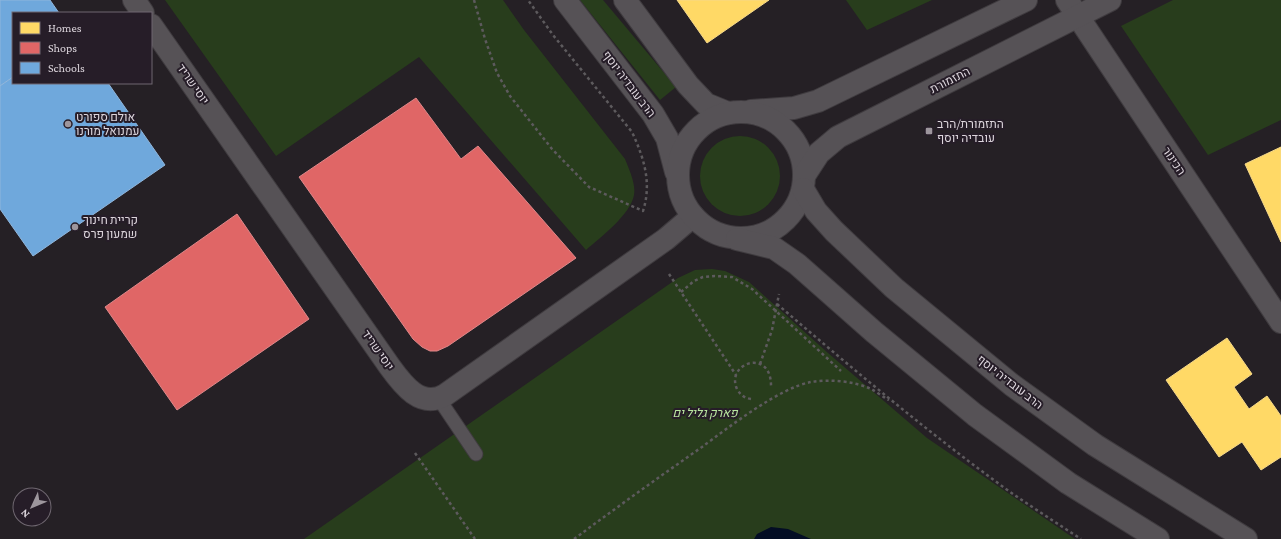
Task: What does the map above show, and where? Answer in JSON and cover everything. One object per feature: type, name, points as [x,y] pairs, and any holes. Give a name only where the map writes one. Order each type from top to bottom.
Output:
[{"type":"street","points":[[134,0],[142,12]]},
{"type":"street","name":"הרב עובדיה יוסף","points":[[565,0],[653,114],[667,138],[677,177]]},
{"type":"street","points":[[624,0],[688,85],[706,104],[735,112],[762,116],[779,125],[793,139],[801,157],[803,183],[796,206],[786,220],[771,231],[755,237],[737,239]]},
{"type":"street","points":[[1026,0],[818,101],[794,108],[735,112],[714,118],[701,125],[683,148],[678,162],[677,177],[680,194],[687,210],[700,224],[717,234],[774,248],[797,264],[874,332],[975,415],[1068,483],[1158,539]]},
{"type":"street","name":"התזמורת","points":[[803,183],[819,153],[838,137],[1072,8],[1110,0]]},
{"type":"street","name":"הכינור","points":[[1072,8],[1281,322]]},
{"type":"street","name":"יוסי שריד","points":[[152,26],[401,383],[420,398],[432,400],[439,399]]},
{"type":"street","name":"הרב עובדיה יוסף","points":[[803,183],[816,211],[834,231],[888,283],[1012,385],[1095,445],[1246,539]]},
{"type":"street","points":[[439,399],[666,239],[693,216]]},
{"type":"lane","points":[[439,399],[476,454]]},
{"type":"path","points":[[474,0],[485,39],[497,73],[510,96],[552,149],[589,187],[643,211],[648,185],[639,146],[632,132],[553,34],[528,0]]},
{"type":"path","points":[[669,274],[736,374]]},
{"type":"path","points":[[681,292],[694,281],[703,278],[715,276],[732,277],[752,289],[841,371]]},
{"type":"path","points":[[760,364],[772,330],[780,294]]},
{"type":"path","points":[[777,304],[856,372],[901,408],[1014,494],[1081,539]]},
{"type":"path","points":[[752,399],[744,397],[739,393],[734,381],[736,374],[743,366],[749,364],[760,364],[768,370],[771,375],[771,387]]},
{"type":"path","points":[[574,539],[735,423],[780,394],[796,387],[811,382],[836,381],[852,383],[870,389],[901,408]]},
{"type":"path","points":[[415,453],[474,539]]},
{"type":"green space","points":[[165,0],[503,0],[524,30],[625,159],[634,186],[632,202],[621,218],[586,250],[419,57],[276,156]]},
{"type":"green space","points":[[580,0],[603,0],[676,87],[660,100]]},
{"type":"green space","points":[[846,0],[932,0],[867,30]]},
{"type":"green space","points":[[1173,0],[1281,0],[1281,120],[1208,155],[1121,26]]},
{"type":"green space","points":[[732,136],[748,136],[769,147],[780,168],[780,184],[769,205],[748,216],[732,216],[718,210],[711,205],[706,198],[700,184],[700,168],[706,154],[711,147],[718,142]]},
{"type":"green space","name":"פארק גליל ים","points":[[712,269],[725,271],[749,282],[828,353],[927,438],[1075,539],[304,539],[678,278],[695,270]]},
{"type":"water","points":[[771,527],[788,529],[811,539],[754,539],[757,534]]},
{"type":"building: Homes","points":[[677,0],[769,0],[707,43]]},
{"type":"building: Homes","points":[[1281,147],[1281,242],[1245,164]]},
{"type":"building: Homes","points":[[1227,338],[1252,374],[1234,387],[1249,409],[1267,396],[1281,416],[1281,457],[1261,470],[1242,442],[1219,457],[1166,380]]},
{"type":"building: Shops","points":[[416,98],[461,159],[478,146],[576,258],[448,346],[437,351],[430,351],[422,347],[413,339],[299,177]]},
{"type":"building: Shops","points":[[237,214],[309,319],[177,410],[105,307]]},
{"type":"building: Schools","points":[[0,0],[50,0],[58,12],[12,12],[12,78],[0,86]]},
{"type":"building: Schools","name":"אולם ספורט עמנואל מורנו","points":[[12,78],[12,84],[109,84],[165,165],[33,256],[0,209],[0,86]]},
{"type":"place","name":"אולם ספורט עמנואל מורנו","points":[[68,124]]},
{"type":"place","name":"התזמורת/הרב עובדיה יוסף","points":[[929,131]]},
{"type":"place","name":"קריית חינוך שמעון פרס","points":[[75,227]]}]
